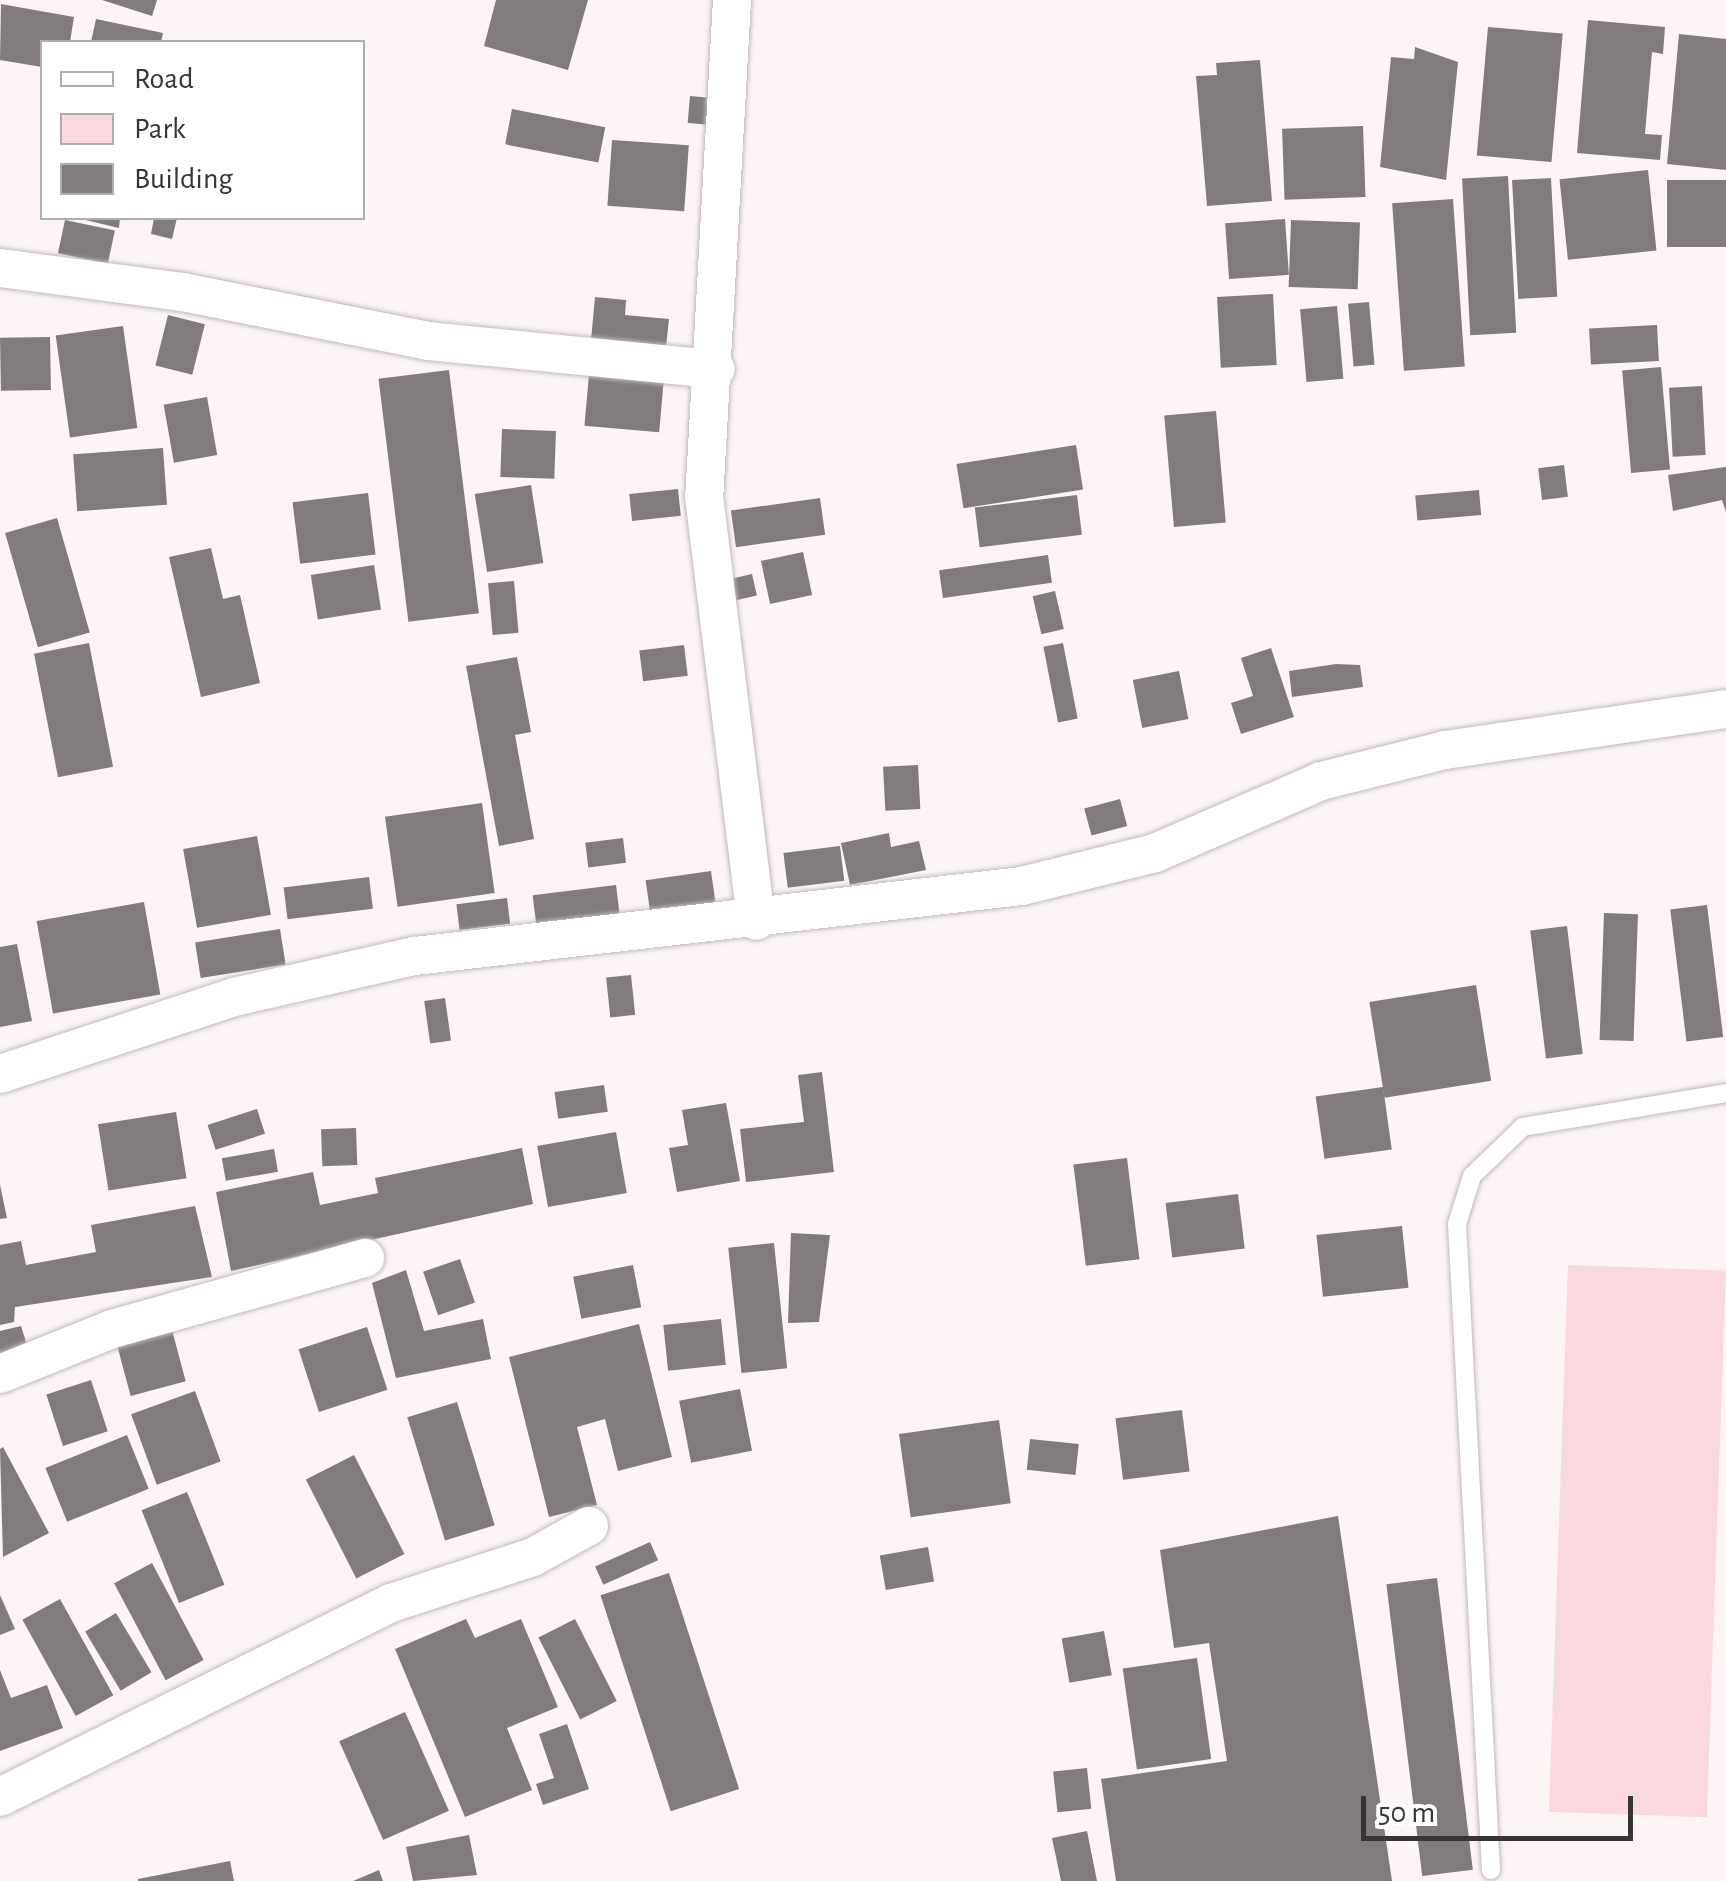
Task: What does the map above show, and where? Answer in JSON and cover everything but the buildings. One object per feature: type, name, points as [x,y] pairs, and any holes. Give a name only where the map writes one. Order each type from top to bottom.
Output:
[{"type":"street","points":[[732,0],[716,369],[704,496],[756,921]]},
{"type":"street","points":[[0,268],[183,292],[428,341],[716,369]]},
{"type":"street","points":[[0,1074],[234,997],[415,956],[756,921],[1022,886],[1155,854],[1320,781],[1444,750],[1726,709]]},
{"type":"street","points":[[0,1374],[112,1329],[365,1258]]},
{"type":"street","points":[[0,1796],[391,1603],[532,1557],[589,1526]]},
{"type":"lane","points":[[1491,1870],[1458,1224],[1472,1176],[1523,1127],[1726,1093]]},
{"type":"green space","points":[[1568,1265],[1726,1271],[1707,1817],[1549,1812]]}]
